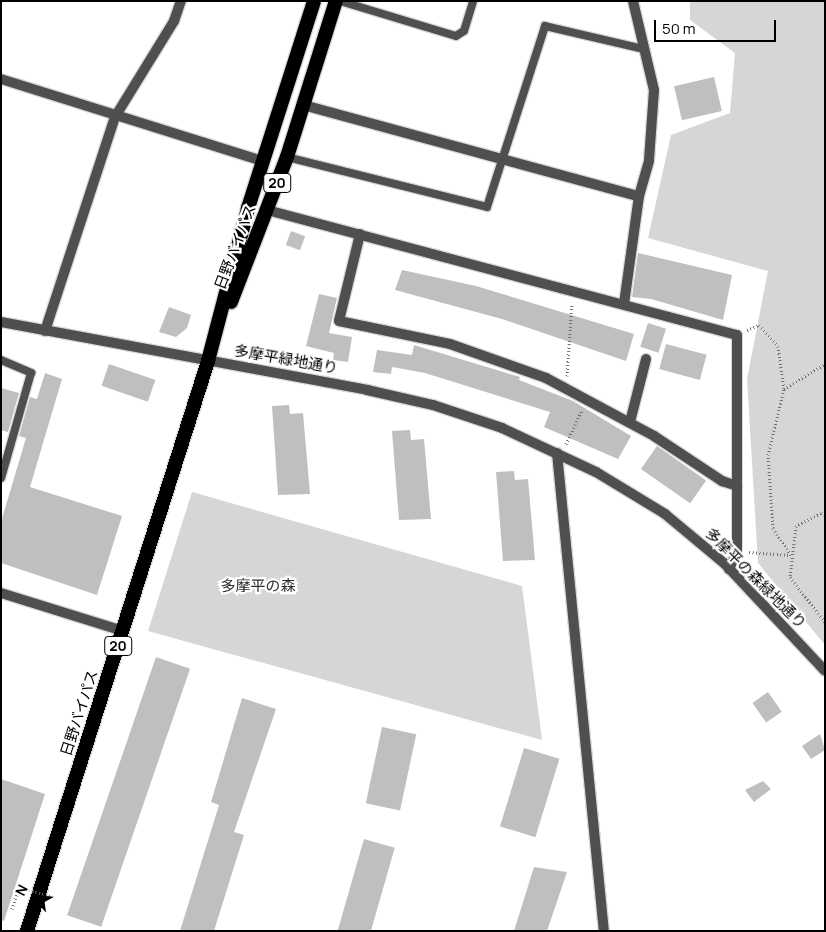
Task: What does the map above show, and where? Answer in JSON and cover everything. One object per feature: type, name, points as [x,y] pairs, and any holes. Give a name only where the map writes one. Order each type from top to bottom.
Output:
[{"type":"highway","name":"日野バイパス","points":[[27,931],[208,361],[262,161],[314,1]]},
{"type":"highway","name":"日野バイパス","points":[[208,361],[287,157],[336,1]]},
{"type":"street","points":[[45,331],[115,116],[174,21],[180,1]]},
{"type":"street","points":[[624,304],[639,196],[649,160],[654,90],[633,1]]},
{"type":"street","points":[[1,79],[262,161]]},
{"type":"street","points":[[303,105],[639,196]]},
{"type":"street","points":[[267,210],[737,335],[737,552],[729,569]]},
{"type":"street","points":[[360,234],[339,321],[450,344],[567,389],[630,422],[722,481],[737,486]]},
{"type":"street","name":"多摩平緑地通り","points":[[1,322],[433,405],[502,428],[557,453]]},
{"type":"street","points":[[630,422],[646,359]]},
{"type":"street","points":[[557,453],[604,931]]},
{"type":"street","name":"多摩平の森緑地通り","points":[[557,453],[665,514],[729,569],[825,671]]},
{"type":"street","points":[[1,593],[122,631]]},
{"type":"lane","points":[[340,1],[456,36],[464,31],[473,1]]},
{"type":"lane","points":[[287,157],[482,208],[487,207],[545,26],[644,49]]},
{"type":"lane","points":[[1,360],[31,373],[1,478]]},
{"type":"path","points":[[567,389],[573,291]]},
{"type":"path","points":[[737,335],[759,325],[778,346],[784,389],[768,455],[773,528],[791,555]]},
{"type":"path","points":[[784,389],[825,364]]},
{"type":"path","points":[[566,444],[587,400]]},
{"type":"path","points":[[825,515],[821,513],[796,526],[791,555],[790,577],[825,622]]},
{"type":"path","points":[[737,552],[791,555]]},
{"type":"path","points":[[12,909],[19,887],[53,897]]},
{"type":"green space","points":[[690,1],[825,1],[825,645],[758,563],[747,379],[768,271],[648,238],[671,135],[730,113],[735,53],[690,20]]},
{"type":"green space","name":"多摩平の森","points":[[192,492],[522,586],[542,740],[148,631]]},
{"type":"building","points":[[714,77],[722,111],[682,120],[674,86]]},
{"type":"building","points":[[291,231],[305,236],[300,250],[286,245]]},
{"type":"building","points":[[638,253],[732,275],[723,320],[651,299],[632,297]]},
{"type":"building","points":[[402,270],[476,286],[634,334],[626,361],[502,319],[395,290]]},
{"type":"building","points":[[319,294],[337,298],[329,333],[352,337],[348,362],[333,360],[334,353],[306,346]]},
{"type":"building","points":[[169,307],[191,315],[187,328],[176,337],[159,332]]},
{"type":"building","points":[[648,323],[666,329],[658,353],[640,347]]},
{"type":"building","points":[[666,344],[707,355],[700,380],[659,369]]},
{"type":"building","points":[[414,345],[520,377],[519,380],[573,401],[631,436],[618,459],[544,427],[550,412],[425,373],[392,367],[391,374],[373,372],[377,350],[412,355]]},
{"type":"building","points":[[109,364],[155,380],[148,402],[102,386]]},
{"type":"building","points":[[45,373],[62,379],[30,487],[122,516],[97,595],[1,563],[1,522],[26,438],[19,436],[30,397],[37,399]]},
{"type":"building","points":[[1,388],[19,393],[8,432],[1,430]]},
{"type":"building","points":[[289,405],[290,414],[303,413],[310,494],[278,495],[272,406]]},
{"type":"building","points":[[410,430],[411,440],[424,439],[431,519],[399,520],[392,431]]},
{"type":"building","points":[[657,446],[706,480],[690,503],[641,469]]},
{"type":"building","points":[[514,471],[515,480],[528,479],[535,560],[503,561],[496,472]]},
{"type":"building","points":[[156,657],[190,669],[101,927],[67,915]]},
{"type":"building","points":[[768,692],[782,712],[766,723],[752,703]]},
{"type":"building","points":[[242,698],[276,709],[234,832],[244,835],[214,931],[180,931],[219,805],[211,802]]},
{"type":"building","points":[[382,727],[416,734],[400,811],[366,803]]},
{"type":"building","points":[[820,734],[825,750],[811,759],[802,746]]},
{"type":"building","points":[[524,748],[559,759],[535,837],[500,826]]},
{"type":"building","points":[[1,779],[45,794],[4,921],[1,920]]},
{"type":"building","points":[[763,781],[771,789],[754,802],[745,790]]},
{"type":"building","points":[[364,839],[395,848],[371,931],[338,931]]},
{"type":"building","points":[[534,867],[567,872],[547,931],[514,931]]}]
